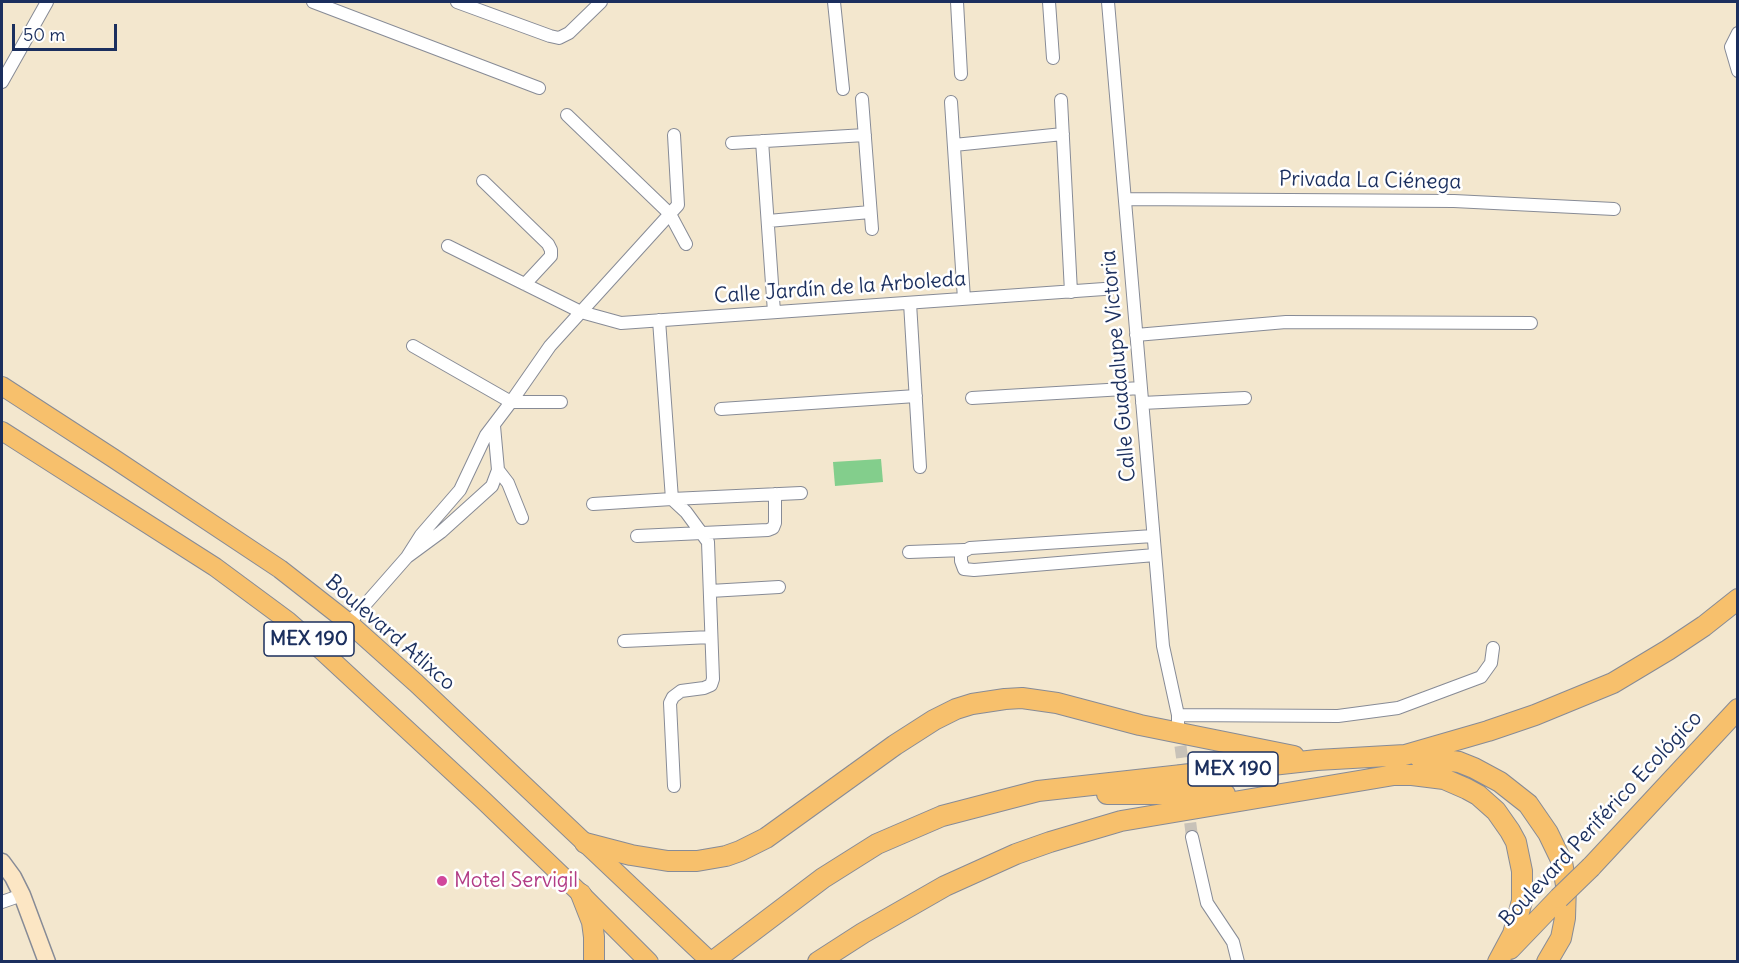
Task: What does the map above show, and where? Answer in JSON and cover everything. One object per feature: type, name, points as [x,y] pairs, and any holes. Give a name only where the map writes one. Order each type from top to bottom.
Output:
[{"type":"highway","name":"MEX 190","points":[[712,962],[823,878],[877,844],[942,816],[1038,791],[1317,760],[1406,755],[1488,732],[1613,682],[1704,626],[1737,599]]},
{"type":"highway","points":[[585,843],[631,855],[668,861],[697,861],[733,853],[766,838],[895,745],[934,720],[972,704],[1005,699],[1023,698],[1057,703],[1140,725],[1317,760]]},
{"type":"highway","name":"Boulevard Periférico Ecológico","points":[[1498,962],[1591,867],[1737,709]]},
{"type":"highway","points":[[1406,755],[1440,758],[1474,768],[1516,794],[1528,804],[1538,818],[1557,848],[1566,885],[1565,918],[1561,938],[1547,962]]},
{"type":"highway","points":[[818,962],[920,900],[980,869],[1059,839],[1121,822],[1394,775],[1444,779],[1461,786],[1478,795],[1496,811],[1510,831],[1516,842],[1522,871],[1522,901],[1513,934],[1498,962]]},
{"type":"highway","points":[[1038,791],[1089,794],[1273,795]]},
{"type":"highway","points":[[581,894],[592,922],[594,962]]},
{"type":"main road","name":"Boulevard Atlixco","points":[[2,386],[280,569],[349,623],[416,683],[712,962]]},
{"type":"main road","name":"MEX 190","points":[[2,431],[215,567],[288,621],[581,894],[649,962]]},
{"type":"main road","points":[[2,862],[7,879],[22,895],[47,962]]},
{"type":"street","points":[[2,82],[47,2]]},
{"type":"street","points":[[313,2],[539,88]]},
{"type":"street","points":[[457,2],[559,38],[569,33],[601,2]]},
{"type":"street","points":[[834,2],[843,89]]},
{"type":"street","points":[[957,2],[961,74]]},
{"type":"street","points":[[1048,2],[1053,58]]},
{"type":"street","name":"Calle Guadalupe Victoria","points":[[1108,2],[1163,646],[1178,720],[1338,716],[1398,708],[1481,677],[1491,663],[1493,648]]},
{"type":"street","points":[[1737,33],[1731,47],[1737,71]]},
{"type":"street","points":[[862,99],[872,229]]},
{"type":"street","points":[[1061,100],[1071,292]]},
{"type":"street","points":[[951,102],[963,299]]},
{"type":"street","points":[[567,115],[670,214],[686,244]]},
{"type":"street","points":[[954,145],[1063,134]]},
{"type":"street","points":[[349,623],[407,557],[421,535],[460,490],[486,435],[550,346],[678,205],[674,135]]},
{"type":"street","points":[[732,143],[865,135]]},
{"type":"street","points":[[762,141],[774,312]]},
{"type":"street","points":[[483,181],[548,244],[551,250],[551,256],[525,284]]},
{"type":"street","name":"Privada La Ciénega","points":[[1125,199],[1454,201],[1614,209]]},
{"type":"street","points":[[768,221],[870,212]]},
{"type":"street","name":"Calle Jardín de la Arboleda","points":[[448,246],[581,312],[621,323],[1104,289]]},
{"type":"street","points":[[910,303],[920,467]]},
{"type":"street","points":[[659,320],[672,499],[681,506],[708,542],[713,679],[711,685],[704,688],[681,691],[673,697],[670,703],[674,786]]},
{"type":"street","points":[[1136,335],[1286,322],[1531,323]]},
{"type":"street","points":[[412,346],[511,402],[561,402]]},
{"type":"street","points":[[972,398],[1141,388]]},
{"type":"street","points":[[721,409],[916,396]]},
{"type":"street","points":[[1142,403],[1245,398]]},
{"type":"street","points":[[407,557],[441,532],[492,486],[498,470],[494,426]]},
{"type":"street","points":[[498,470],[508,483],[522,518]]},
{"type":"street","points":[[593,504],[801,493]]},
{"type":"street","points":[[637,536],[768,530],[773,528],[775,523],[775,494]]},
{"type":"street","points":[[909,552],[1153,537]]},
{"type":"street","points":[[964,550],[960,561],[964,569],[974,570],[1155,555]]},
{"type":"street","points":[[710,591],[779,587]]},
{"type":"street","points":[[624,641],[711,637]]},
{"type":"street","points":[[1192,837],[1207,903],[1233,942],[1238,962]]},
{"type":"street","points":[[2,902],[22,895]]},
{"type":"green space","points":[[881,459],[883,482],[835,486],[833,462]]},
{"type":"tunnel","points":[[1178,728],[1185,779]]},
{"type":"tunnel","points":[[1188,805],[1192,837]]},
{"type":"place","name":"Motel Servigil","points":[[442,881]]}]
